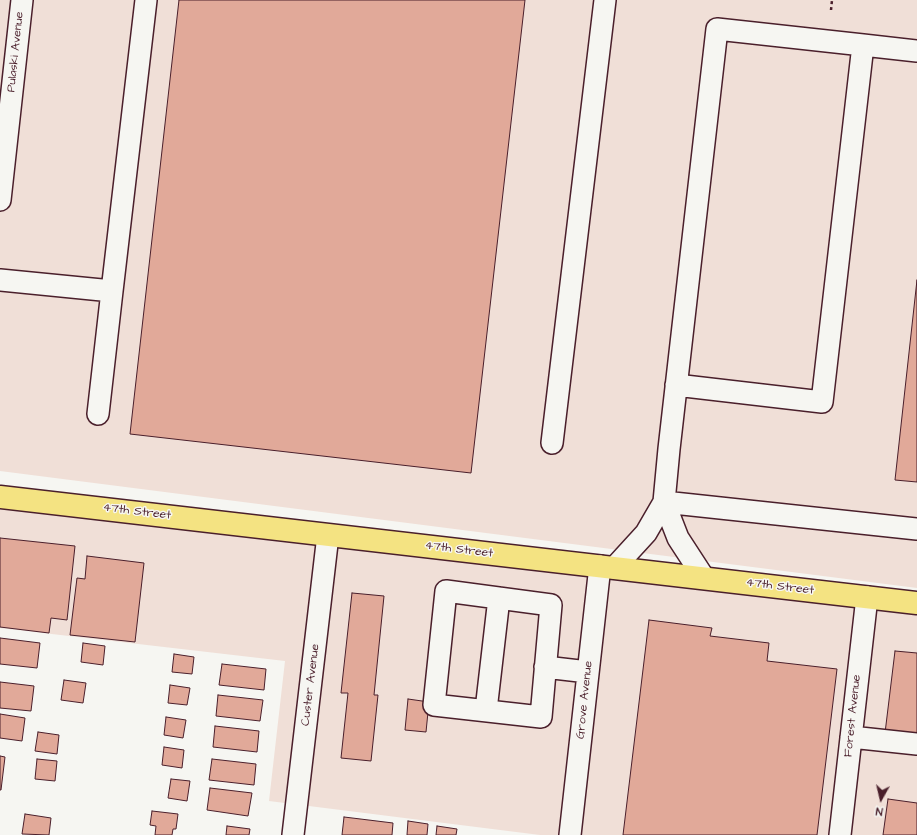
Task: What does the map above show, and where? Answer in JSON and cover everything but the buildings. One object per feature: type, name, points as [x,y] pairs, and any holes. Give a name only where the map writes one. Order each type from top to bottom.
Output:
[{"type":"main road","name":"47th Street","points":[[0,497],[917,602]]},
{"type":"street","name":"Pulaski Avenue","points":[[0,200],[22,0]]},
{"type":"street","points":[[98,414],[146,0]]},
{"type":"street","points":[[552,443],[605,0]]},
{"type":"street","points":[[607,567],[646,534],[664,502],[717,29],[917,52]]},
{"type":"street","points":[[676,385],[822,402],[863,45]]},
{"type":"street","points":[[0,280],[112,291]]},
{"type":"street","points":[[664,502],[917,529]]},
{"type":"street","points":[[664,502],[678,538],[704,578]]},
{"type":"street","name":"Custer Avenue","points":[[293,835],[328,535]]},
{"type":"street","name":"Grove Avenue","points":[[570,835],[588,672],[607,567]]},
{"type":"street","points":[[446,591],[551,605],[545,667],[541,717],[434,705],[446,591]]},
{"type":"street","name":"Forest Avenue","points":[[840,835],[867,597]]},
{"type":"street","points":[[486,710],[499,598]]},
{"type":"street","points":[[545,667],[588,672]]},
{"type":"street","points":[[851,737],[917,744]]},
{"type":"path","points":[[831,10],[832,0]]},
{"type":"shaded area","points":[[0,0],[917,0],[917,588],[0,471]]},
{"type":"shaded area","points":[[0,504],[917,610],[917,835],[540,835],[269,801],[285,661],[0,628]]}]
